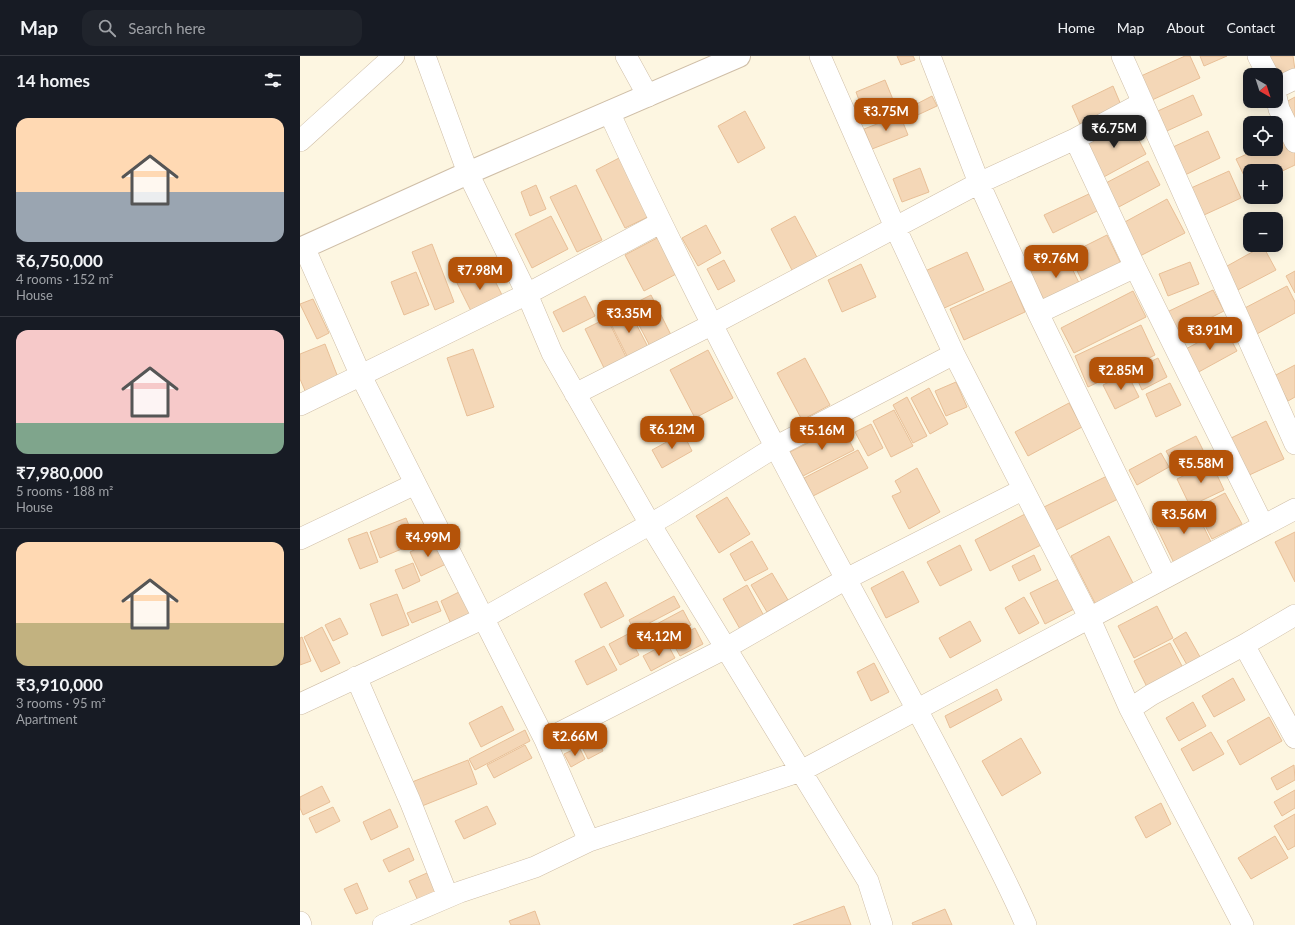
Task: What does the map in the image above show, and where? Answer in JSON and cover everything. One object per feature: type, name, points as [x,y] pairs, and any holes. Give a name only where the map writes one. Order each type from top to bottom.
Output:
[{"type":"street","points":[[300,141],[394,56]]},
{"type":"street","points":[[626,56],[648,96]]},
{"type":"street","points":[[589,841],[545,740],[361,376],[302,248],[468,173],[739,56]]},
{"type":"street","points":[[820,56],[895,227],[954,354],[1022,490],[1089,617],[1130,709],[1243,925]]},
{"type":"street","points":[[930,56],[979,183],[1038,313],[1166,577]]},
{"type":"street","points":[[1122,56],[1295,444]]},
{"type":"street","points":[[1258,56],[1264,68]]},
{"type":"street","points":[[428,57],[468,173],[527,294],[552,353],[650,524],[868,881],[882,925]]},
{"type":"street","points":[[1283,85],[1295,79]]},
{"type":"street","points":[[575,394],[979,183],[1075,138],[1142,103]]},
{"type":"street","points":[[1279,108],[1295,142]]},
{"type":"street","points":[[609,112],[660,223],[711,324],[846,580],[918,710],[1009,886],[1026,925]]},
{"type":"street","points":[[1075,138],[1134,267],[1263,525]]},
{"type":"street","points":[[300,405],[527,294],[660,223]]},
{"type":"street","points":[[1038,313],[1134,267]]},
{"type":"street","points":[[300,704],[484,618],[650,524],[775,447],[954,354]]},
{"type":"street","points":[[300,539],[415,484]]},
{"type":"street","points":[[545,740],[726,648],[846,580],[1022,490]]},
{"type":"street","points":[[394,923],[448,897],[535,867],[589,841],[801,771],[1295,509]]},
{"type":"street","points":[[1130,709],[1151,695],[1244,645],[1295,615]]},
{"type":"street","points":[[1244,645],[1295,738]]},
{"type":"street","points":[[356,677],[410,801],[448,897]]},
{"type":"building","points":[[897,56],[913,56],[915,60],[901,65]]},
{"type":"building","points":[[1185,56],[1190,56],[1200,78],[1152,100],[1141,76]]},
{"type":"building","points":[[1200,56],[1227,56],[1204,66]]},
{"type":"building","points":[[1268,56],[1293,56],[1295,70],[1283,76],[1283,68],[1273,68]]},
{"type":"building","points":[[885,80],[896,107],[866,119],[856,92]]},
{"type":"building","points":[[1113,86],[1121,105],[1080,124],[1072,106]]},
{"type":"building","points":[[1193,95],[1202,115],[1158,135],[1149,115]]},
{"type":"building","points":[[932,96],[937,106],[909,119],[905,110]]},
{"type":"building","points":[[1295,97],[1295,125],[1284,103]]},
{"type":"building","points":[[745,111],[765,148],[738,163],[718,126]]},
{"type":"building","points":[[900,115],[908,135],[872,149],[864,129]]},
{"type":"building","points":[[1128,119],[1146,154],[1100,179],[1081,144]]},
{"type":"building","points":[[1208,131],[1220,158],[1185,175],[1173,147]]},
{"type":"building","points":[[1287,136],[1295,154],[1295,165],[1283,171],[1283,164],[1243,164],[1243,174],[1236,159],[1243,156],[1283,156],[1283,138]]},
{"type":"building","points":[[621,157],[650,216],[625,228],[596,170]]},
{"type":"building","points":[[1148,161],[1160,185],[1115,209],[1102,185]]},
{"type":"building","points":[[920,168],[929,192],[902,202],[893,179]]},
{"type":"building","points":[[1229,171],[1241,198],[1204,215],[1191,188]]},
{"type":"building","points":[[536,185],[546,209],[530,216],[521,192]]},
{"type":"building","points":[[576,185],[602,240],[577,252],[550,197]]},
{"type":"building","points":[[1091,193],[1099,210],[1053,233],[1044,215]]},
{"type":"building","points":[[1167,199],[1185,233],[1140,256],[1123,223]]},
{"type":"building","points":[[551,216],[568,249],[532,268],[515,234]]},
{"type":"building","points":[[795,216],[819,261],[794,274],[771,229]]},
{"type":"building","points":[[706,225],[721,253],[698,266],[682,238]]},
{"type":"building","points":[[1107,235],[1122,266],[1084,285],[1069,254]]},
{"type":"building","points":[[659,237],[678,273],[644,291],[625,255]]},
{"type":"building","points":[[432,244],[454,302],[435,310],[412,252]]},
{"type":"building","points":[[967,252],[984,290],[940,310],[923,272]]},
{"type":"building","points":[[1252,252],[1266,252],[1276,270],[1232,293],[1220,270]]},
{"type":"building","points":[[1065,254],[1081,287],[1046,304],[1030,272]]},
{"type":"building","points":[[724,260],[735,281],[718,290],[707,269]]},
{"type":"building","points":[[1190,262],[1199,284],[1168,296],[1159,274]]},
{"type":"building","points":[[861,264],[876,297],[842,312],[828,280]]},
{"type":"building","points":[[488,267],[504,299],[473,315],[457,283]]},
{"type":"building","points":[[1295,271],[1295,293],[1286,276]]},
{"type":"building","points":[[416,272],[429,305],[404,315],[391,282]]},
{"type":"building","points":[[1012,281],[1025,312],[964,340],[950,309]]},
{"type":"building","points":[[1287,286],[1295,302],[1295,313],[1255,335],[1241,310]]},
{"type":"building","points":[[1213,290],[1224,311],[1176,335],[1165,313]]},
{"type":"building","points":[[1133,291],[1146,317],[1074,353],[1061,328]]},
{"type":"building","points":[[651,295],[673,339],[652,350],[629,306]]},
{"type":"building","points":[[585,296],[595,316],[563,332],[553,312]]},
{"type":"building","points":[[313,299],[329,333],[317,339],[300,304]]},
{"type":"building","points":[[628,308],[649,349],[629,360],[608,318]]},
{"type":"building","points":[[607,318],[627,359],[605,370],[585,329]]},
{"type":"building","points":[[1141,325],[1155,355],[1088,387],[1075,356]]},
{"type":"building","points":[[1225,328],[1237,351],[1195,374],[1182,351]]},
{"type":"building","points":[[325,344],[339,380],[306,393],[300,379],[300,354]]},
{"type":"building","points":[[473,349],[494,407],[467,416],[447,358]]},
{"type":"building","points":[[708,350],[733,398],[695,418],[670,370]]},
{"type":"building","points":[[805,358],[830,405],[802,420],[777,373]]},
{"type":"building","points":[[1158,358],[1167,377],[1142,390],[1133,370]]},
{"type":"building","points":[[1295,365],[1295,397],[1288,401],[1274,376]]},
{"type":"building","points":[[1127,373],[1139,397],[1115,409],[1103,385]]},
{"type":"building","points":[[956,382],[967,407],[946,416],[935,391]]},
{"type":"building","points":[[1170,383],[1181,405],[1156,417],[1146,394]]},
{"type":"building","points":[[929,388],[948,424],[930,434],[911,398]]},
{"type":"building","points":[[907,397],[927,436],[913,443],[893,405]]},
{"type":"building","points":[[1069,403],[1082,427],[1028,456],[1015,432]]},
{"type":"building","points":[[894,410],[913,446],[891,457],[873,421]]},
{"type":"building","points":[[1266,421],[1284,459],[1245,477],[1227,440]]},
{"type":"building","points":[[871,424],[883,448],[868,456],[855,432]]},
{"type":"building","points":[[842,426],[854,450],[803,476],[790,452]]},
{"type":"building","points":[[683,433],[692,451],[662,468],[652,450]]},
{"type":"building","points":[[1196,436],[1207,458],[1178,473],[1166,451]]},
{"type":"building","points":[[858,450],[868,468],[813,496],[804,478]]},
{"type":"building","points":[[1161,453],[1169,467],[1137,485],[1129,470]]},
{"type":"building","points":[[1211,462],[1224,490],[1190,506],[1177,479]]},
{"type":"building","points":[[917,468],[940,512],[909,529],[892,496],[901,492],[895,481]]},
{"type":"building","points":[[1107,476],[1118,499],[1056,530],[1044,507]]},
{"type":"building","points":[[1225,493],[1242,524],[1212,539],[1196,508]]},
{"type":"building","points":[[727,497],[750,534],[719,553],[696,516]]},
{"type":"building","points":[[1194,507],[1212,544],[1174,563],[1156,526]]},
{"type":"building","points":[[1027,513],[1043,544],[990,571],[975,540]]},
{"type":"building","points":[[406,518],[416,543],[380,558],[370,532]]},
{"type":"building","points":[[367,532],[378,562],[360,569],[348,539]]},
{"type":"building","points":[[1295,532],[1295,582],[1275,542]]},
{"type":"building","points":[[1109,536],[1134,585],[1096,605],[1071,556]]},
{"type":"building","points":[[434,540],[446,564],[421,576],[410,552]]},
{"type":"building","points":[[752,541],[768,569],[745,581],[730,554]]},
{"type":"building","points":[[960,545],[972,570],[940,586],[927,562]]},
{"type":"building","points":[[1034,555],[1041,570],[1019,581],[1012,566]]},
{"type":"building","points":[[413,563],[420,581],[403,589],[395,570]]},
{"type":"building","points":[[903,571],[919,602],[886,618],[871,588]]},
{"type":"building","points":[[772,573],[788,600],[767,612],[751,585]]},
{"type":"building","points":[[1063,577],[1078,607],[1045,624],[1030,593]]},
{"type":"building","points":[[606,582],[624,616],[601,628],[584,594]]},
{"type":"building","points":[[747,585],[764,616],[740,629],[723,599]]},
{"type":"building","points":[[461,591],[472,614],[451,624],[441,601]]},
{"type":"building","points":[[397,594],[409,625],[382,636],[370,604]]},
{"type":"building","points":[[674,596],[680,607],[634,631],[629,620]]},
{"type":"building","points":[[1024,597],[1039,623],[1019,634],[1005,608]]},
{"type":"building","points":[[437,601],[441,611],[412,623],[407,613]]},
{"type":"building","points":[[1157,606],[1173,638],[1134,658],[1118,626]]},
{"type":"building","points":[[683,610],[691,625],[661,641],[653,626]]},
{"type":"building","points":[[340,618],[348,634],[333,641],[325,625]]},
{"type":"building","points":[[970,621],[981,641],[950,658],[939,638]]},
{"type":"building","points":[[322,627],[340,663],[321,672],[304,637]]},
{"type":"building","points":[[695,628],[703,644],[680,656],[671,640]]},
{"type":"building","points":[[1186,632],[1204,664],[1191,672],[1173,640]]},
{"type":"building","points":[[628,634],[639,655],[620,665],[609,644]]},
{"type":"building","points":[[302,637],[311,661],[300,665],[300,638]]},
{"type":"building","points":[[667,643],[675,658],[651,671],[643,656]]},
{"type":"building","points":[[1170,643],[1183,668],[1147,687],[1134,661]]},
{"type":"building","points":[[604,646],[617,670],[587,685],[575,661]]},
{"type":"building","points":[[874,663],[889,692],[871,701],[857,672]]},
{"type":"building","points":[[1233,678],[1245,700],[1214,717],[1202,696]]},
{"type":"building","points":[[997,689],[1002,700],[950,728],[945,716]]},
{"type":"building","points":[[1193,702],[1206,726],[1179,741],[1166,718]]},
{"type":"building","points":[[502,706],[514,730],[481,747],[469,723]]},
{"type":"building","points":[[1269,717],[1282,741],[1240,765],[1227,741]]},
{"type":"building","points":[[525,730],[530,741],[475,770],[469,759]]},
{"type":"building","points":[[1211,732],[1224,754],[1193,771],[1181,749]]},
{"type":"building","points":[[1021,738],[1041,773],[1002,796],[982,761]]},
{"type":"building","points":[[597,739],[603,751],[588,759],[582,747]]},
{"type":"building","points":[[525,745],[532,758],[494,778],[487,765]]},
{"type":"building","points":[[579,747],[585,759],[571,767],[564,754]]},
{"type":"building","points":[[468,760],[477,784],[417,808],[407,784]]},
{"type":"building","points":[[1294,765],[1295,780],[1277,790],[1271,778]]},
{"type":"building","points":[[322,786],[330,802],[303,815],[300,808],[300,797]]},
{"type":"building","points":[[1295,790],[1295,808],[1282,816],[1274,802]]},
{"type":"building","points":[[1161,803],[1171,824],[1146,838],[1135,817]]},
{"type":"building","points":[[487,806],[496,824],[464,839],[455,821]]},
{"type":"building","points":[[333,807],[340,821],[316,833],[309,818]]},
{"type":"building","points":[[390,809],[398,827],[371,840],[363,822]]},
{"type":"building","points":[[1295,814],[1295,846],[1288,850],[1274,826]]},
{"type":"building","points":[[1275,836],[1288,858],[1251,879],[1238,858]]},
{"type":"building","points":[[409,848],[414,860],[389,872],[383,860]]},
{"type":"building","points":[[427,873],[437,894],[419,903],[409,881]]},
{"type":"building","points":[[357,883],[368,909],[356,914],[344,889]]},
{"type":"building","points":[[844,906],[851,925],[793,925]]},
{"type":"building","points":[[945,909],[952,925],[913,925],[912,923]]},
{"type":"building","points":[[535,911],[540,925],[511,925],[509,921]]}]
